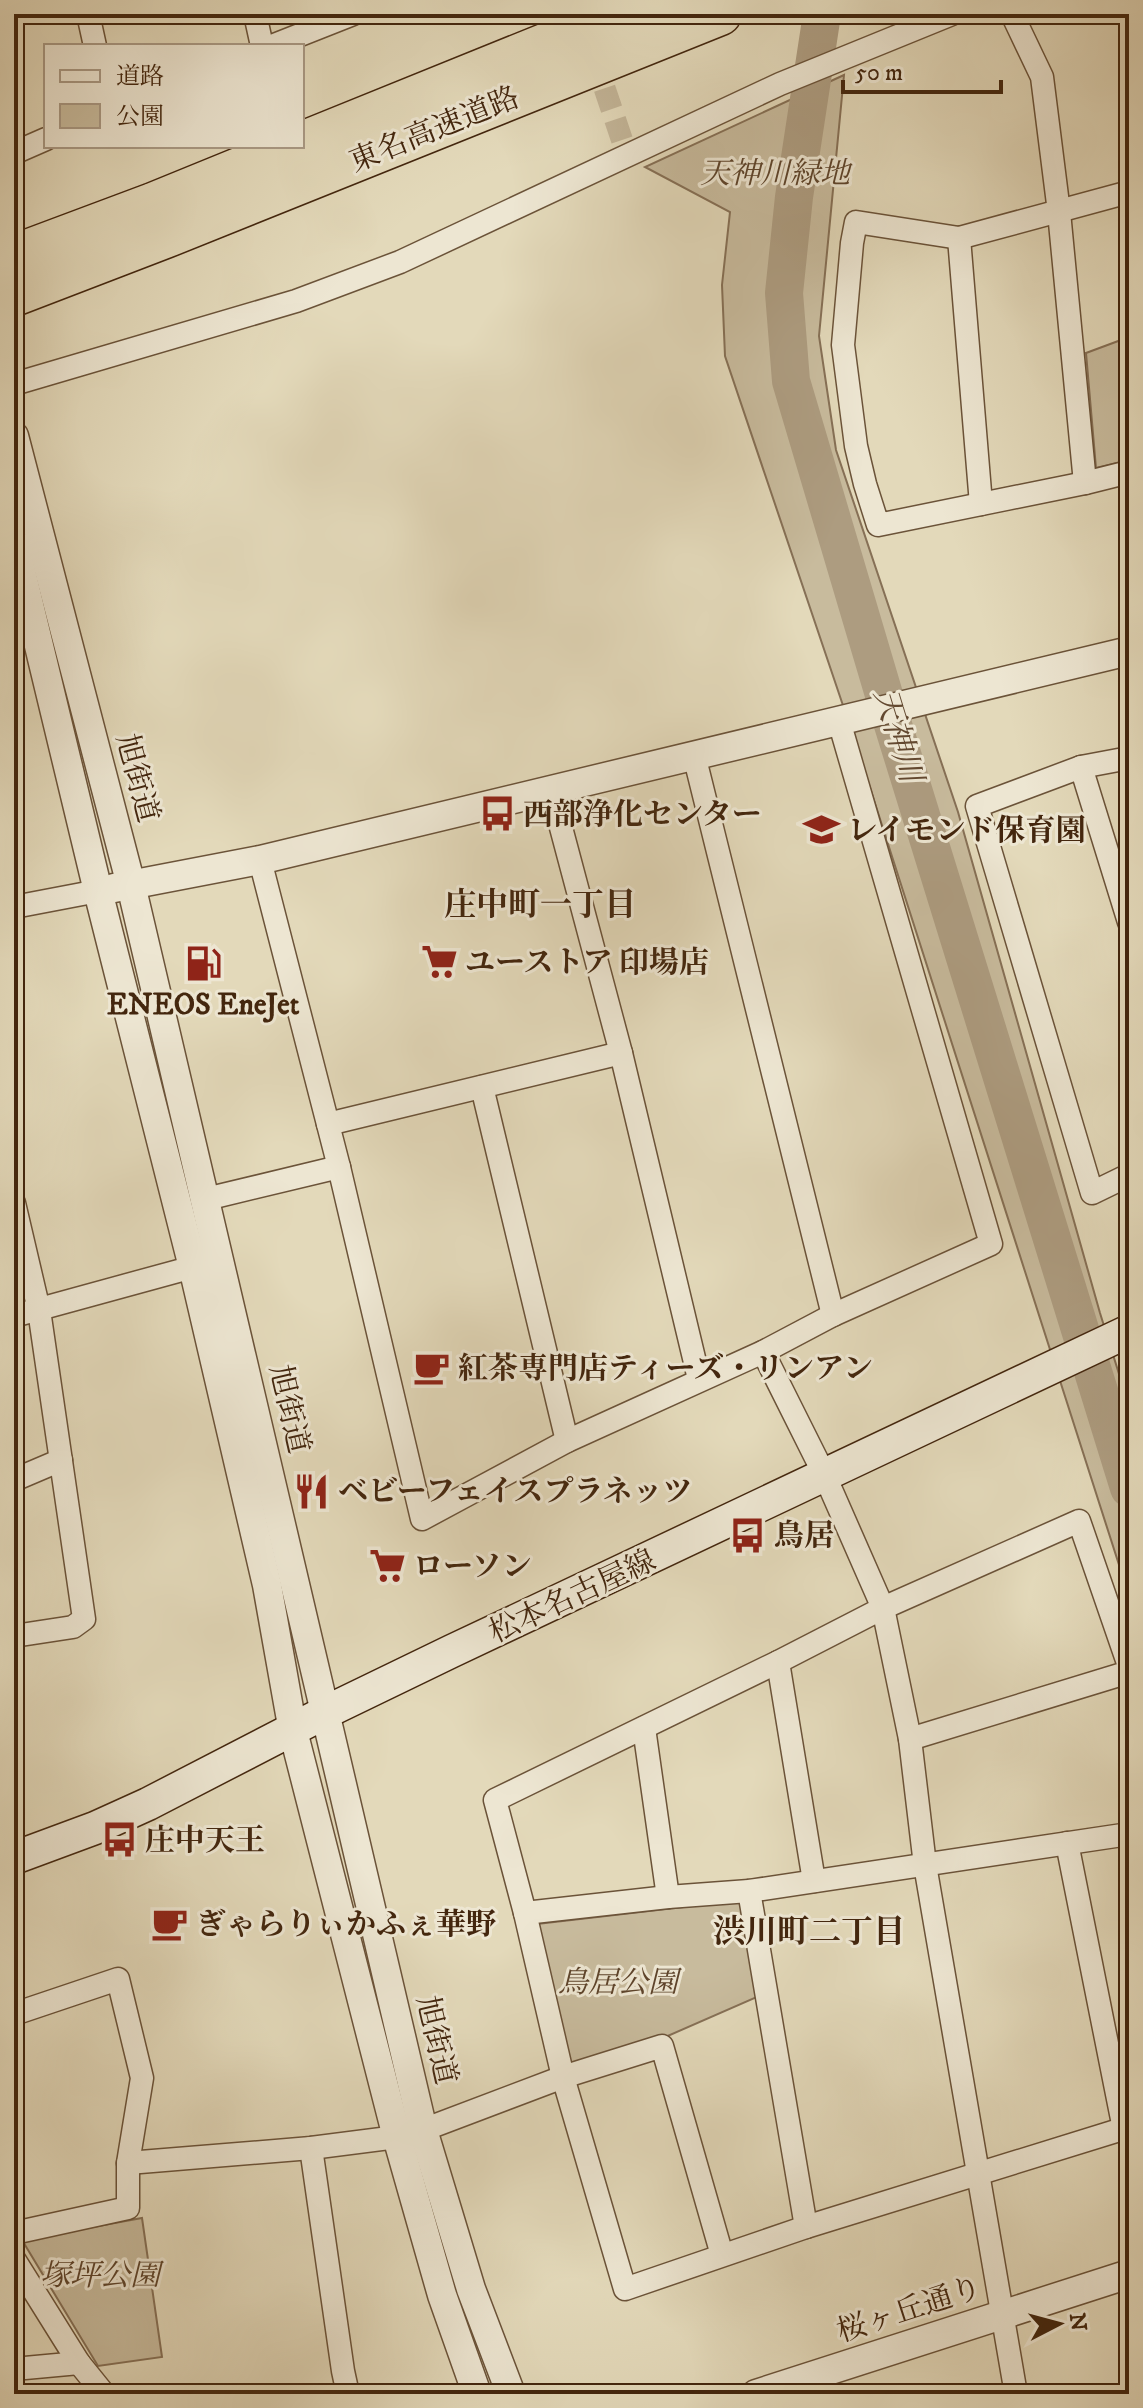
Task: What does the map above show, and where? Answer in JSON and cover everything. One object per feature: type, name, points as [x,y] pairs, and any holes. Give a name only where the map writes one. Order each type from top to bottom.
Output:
[{"type":"highway","name":"東名高速道路","points":[[304,142],[621,14]]},
{"type":"highway","name":"東名高速道路","points":[[14,295],[720,14]]},
{"type":"highway","points":[[14,256],[290,148]]},
{"type":"main road","name":"松本名古屋線","points":[[14,1858],[135,1810],[326,1712],[1121,1335]]},
{"type":"street","points":[[88,14],[95,44]]},
{"type":"street","points":[[255,14],[262,44]]},
{"type":"street","points":[[277,44],[353,14]]},
{"type":"street","points":[[14,384],[311,296],[400,262],[623,149],[843,58],[897,24],[952,14]]},
{"type":"street","points":[[1012,14],[1042,77],[1059,212],[1085,483]]},
{"type":"street","points":[[14,153],[44,140]]},
{"type":"street","points":[[1129,192],[959,238],[856,222],[843,345],[856,446],[878,525],[1129,472]]},
{"type":"street","points":[[959,238],[981,504]]},
{"type":"street","name":"旭街道","points":[[14,436],[131,885],[326,1712],[442,2295],[477,2394]]},
{"type":"street","name":"旭街道","points":[[14,542],[193,1267],[267,1585],[293,1731],[410,2133],[511,2394]]},
{"type":"street","points":[[14,907],[260,860],[1129,651]]},
{"type":"street","points":[[260,860],[339,1167],[422,1519],[567,1441],[991,1244],[847,719]]},
{"type":"street","points":[[694,755],[833,1315]]},
{"type":"street","points":[[1129,758],[1081,767],[977,806],[1092,1193],[1129,1175]]},
{"type":"street","points":[[1081,767],[1129,922]]},
{"type":"street","points":[[551,790],[621,1053],[699,1379]]},
{"type":"street","points":[[328,1124],[621,1053]]},
{"type":"street","points":[[482,1087],[567,1441]]},
{"type":"street","points":[[206,1199],[339,1167]]},
{"type":"street","points":[[14,1203],[39,1310],[84,1619],[73,1627],[14,1636]]},
{"type":"street","points":[[14,1316],[193,1267]]},
{"type":"street","points":[[763,1352],[825,1476],[883,1608],[910,1739],[925,1865],[1016,2394]]},
{"type":"street","points":[[14,1480],[61,1460]]},
{"type":"street","points":[[910,1739],[1129,1669],[1079,1521],[883,1608],[495,1800],[563,2077],[625,2289],[806,2227],[1126,2128],[1067,1843]]},
{"type":"street","points":[[778,1662],[814,1881]]},
{"type":"street","points":[[644,1728],[668,1897]]},
{"type":"street","points":[[525,1913],[749,1891],[1129,1834]]},
{"type":"street","points":[[749,1891],[806,2227]]},
{"type":"street","points":[[14,2014],[118,1979],[142,2078],[128,2163],[128,2208],[14,2233]]},
{"type":"street","points":[[128,2163],[311,2148],[410,2133],[563,2077],[662,2046],[722,2255]]},
{"type":"street","points":[[311,2148],[348,2394]]},
{"type":"street","points":[[14,2259],[79,2363],[104,2394]]},
{"type":"street","name":"桜ヶ丘通り","points":[[756,2394],[1129,2274]]},
{"type":"street","points":[[14,2369],[79,2363]]},
{"type":"green space","name":"天神川緑地","points":[[844,75],[819,336],[836,450],[958,812],[1129,1406],[1129,1596],[855,741],[725,356],[722,285],[730,212],[645,167]]},
{"type":"green space","points":[[1129,337],[1129,460],[1096,468],[1086,353]]},
{"type":"green space","name":"鳥居公園","points":[[744,1900],[757,1997],[663,2038],[568,2068],[537,1924]]},
{"type":"green space","name":"塚坪公園","points":[[142,2218],[162,2357],[98,2366],[22,2240]]},
{"type":"waterway","name":"天神川","points":[[822,14],[794,197],[784,293],[791,381],[890,715],[1129,1488]]},
{"type":"tunnel","points":[[594,57],[622,140]]},
{"type":"place","name":"西部浄化センター","points":[[497,814]]},
{"type":"place","name":"レイモンド保育園","points":[[821,830]]},
{"type":"place","name":"ユーストア 印場店","points":[[439,962]]},
{"type":"place","name":"ENEOS EneJet","points":[[203,963]]},
{"type":"place","name":"紅茶専門店ティーズ・リンアン","points":[[432,1368]]},
{"type":"place","name":"ベビーフェイスプラネッツ","points":[[312,1491]]},
{"type":"place","name":"鳥居","points":[[748,1535]]},
{"type":"place","name":"ローソン","points":[[387,1566]]},
{"type":"place","name":"庄中天王","points":[[119,1840]]},
{"type":"place","name":"ぎゃらりぃかふぇ華野","points":[[170,1924]]},
{"type":"district","name":"庄中町一丁目","points":[[540,904]]},
{"type":"district","name":"渋川町二丁目","points":[[809,1931]]}]
